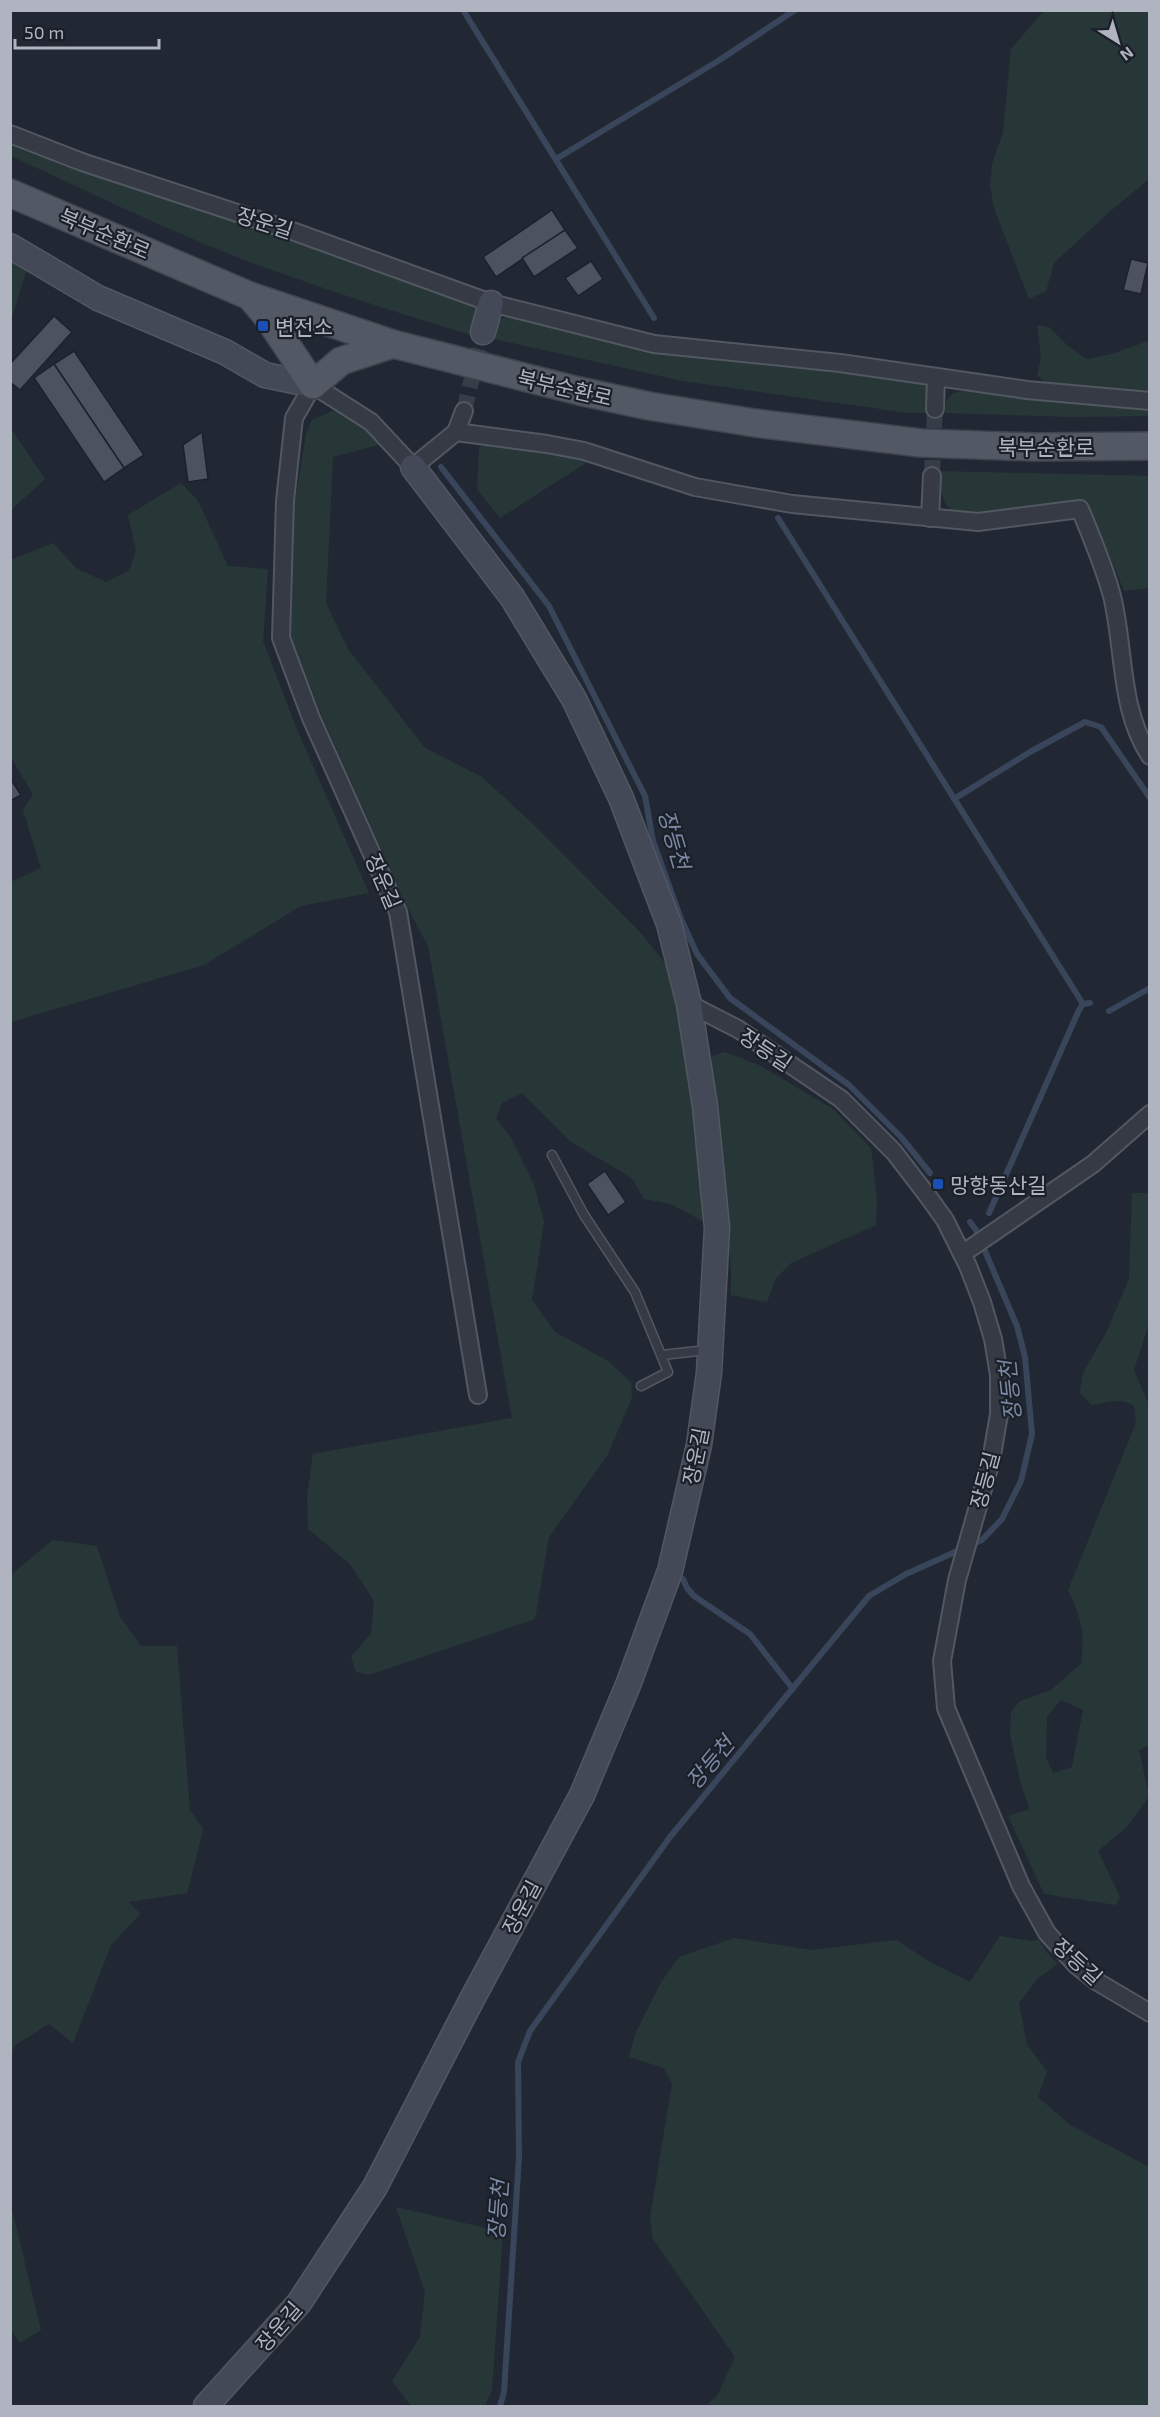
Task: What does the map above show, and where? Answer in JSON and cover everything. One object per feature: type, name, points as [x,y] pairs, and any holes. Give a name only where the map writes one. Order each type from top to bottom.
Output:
[{"type":"main road","name":"북부순환로","points":[[10,193],[250,296],[393,344],[591,394],[755,423],[921,443],[1034,447],[1149,446]]},
{"type":"main road","points":[[250,296],[267,316],[313,384],[342,361],[393,344]]},
{"type":"street","name":"장운길","points":[[10,134],[82,162],[295,232],[491,303],[654,344],[840,363],[1028,390],[1149,401]]},
{"type":"street","name":"장운길","points":[[10,246],[98,298],[225,352],[265,375],[313,384],[371,422],[413,467],[512,597],[574,699],[621,798],[669,924],[689,1004],[705,1106],[717,1228],[711,1350],[699,1444],[670,1571],[628,1685],[582,1795],[471,2001],[375,2187],[299,2302],[206,2406]]},
{"type":"street","points":[[483,332],[491,303]]},
{"type":"street","points":[[935,409],[936,377]]},
{"type":"street","name":"장운길","points":[[313,384],[294,418],[285,501],[280,638],[311,718],[398,912],[478,1395]]},
{"type":"street","points":[[413,467],[456,432],[464,411]]},
{"type":"street","points":[[456,432],[547,444],[584,452],[695,487],[792,504],[978,522],[1080,509],[1112,597],[1131,719],[1149,756]]},
{"type":"street","points":[[930,518],[932,476]]},
{"type":"street","name":"장등길","points":[[689,1004],[738,1029],[841,1099],[894,1152],[967,1250],[993,1339],[999,1375],[999,1414],[991,1461],[957,1581],[942,1661],[946,1708],[1020,1886],[1047,1933],[1076,1965],[1096,1981],[1149,2013]]},
{"type":"street","points":[[967,1250],[1093,1164],[1149,1114]]},
{"type":"lane","points":[[552,1155],[584,1215],[635,1292],[662,1356],[668,1372],[640,1386]]},
{"type":"lane","points":[[662,1356],[711,1350]]},
{"type":"shaded area","points":[[1044,11],[1149,11],[1149,179],[1054,263],[1046,291],[1029,299],[994,208],[990,185],[992,164],[1003,133],[1011,49]]},
{"type":"shaded area","points":[[11,141],[129,186],[467,299],[479,315],[475,336],[241,259],[11,156]]},
{"type":"shaded area","points":[[11,259],[27,268],[11,321]]},
{"type":"shaded area","points":[[513,315],[653,351],[918,380],[931,394],[932,413],[909,413],[683,381],[490,338],[497,320]]},
{"type":"shaded area","points":[[1037,325],[1049,327],[1068,346],[1087,359],[1112,354],[1148,341],[1149,336],[1149,394],[1045,382],[1037,375],[1041,358]]},
{"type":"shaded area","points":[[972,389],[1150,407],[1149,416],[1072,417],[945,413],[949,397],[960,391]]},
{"type":"shaded area","points":[[332,411],[355,418],[382,444],[333,457],[326,603],[348,649],[425,748],[482,777],[534,825],[641,933],[674,975],[684,1005],[708,1224],[671,1204],[644,1199],[632,1178],[571,1142],[522,1093],[502,1103],[496,1118],[511,1138],[534,1185],[544,1222],[532,1300],[555,1332],[608,1361],[631,1382],[632,1398],[607,1456],[549,1537],[535,1619],[369,1675],[356,1672],[351,1657],[371,1633],[374,1601],[350,1564],[308,1529],[307,1497],[313,1454],[512,1418],[428,946],[408,909],[321,714],[291,637],[295,502],[306,434],[312,420]]},
{"type":"shaded area","points":[[10,427],[45,479],[11,510],[10,510]]},
{"type":"shaded area","points":[[485,442],[592,459],[500,518],[477,489],[479,448]]},
{"type":"shaded area","points":[[939,471],[1149,476],[1149,588],[1124,591],[1087,501],[961,515],[948,507],[945,502]]},
{"type":"shaded area","points":[[181,483],[198,501],[228,566],[268,569],[263,641],[295,725],[369,893],[301,906],[204,965],[11,1022],[11,882],[41,868],[23,810],[33,794],[11,758],[11,560],[53,543],[77,569],[106,582],[129,571],[136,550],[128,515]]},
{"type":"shaded area","points":[[725,1052],[759,1065],[833,1109],[871,1148],[877,1198],[876,1225],[791,1263],[776,1278],[767,1302],[731,1295],[731,1267],[710,1061],[714,1055]]},
{"type":"shaded area","points":[[1132,1193],[1150,1193],[1149,1323],[1134,1370],[1150,1408],[1150,1745],[1139,1750],[1149,1796],[1128,1826],[1098,1851],[1120,1897],[1116,1905],[1044,1894],[1008,1816],[1030,1809],[1021,1785],[1010,1735],[1011,1712],[1020,1701],[1051,1690],[1081,1664],[1083,1643],[1081,1626],[1068,1590],[1136,1423],[1134,1406],[1129,1403],[1113,1401],[1092,1405],[1080,1393],[1083,1373],[1107,1331],[1129,1279]],"holes":[[[1061,1700],[1083,1710],[1072,1767],[1053,1773],[1046,1758],[1047,1716]]]},
{"type":"shaded area","points":[[53,1540],[97,1546],[120,1617],[141,1646],[177,1646],[190,1810],[203,1829],[187,1893],[129,1902],[140,1914],[111,1945],[73,2043],[49,2024],[14,2046],[11,2063],[11,1575]]},
{"type":"shaded area","points":[[1000,1936],[1031,1941],[1039,1940],[1058,1964],[1038,1978],[1019,2003],[1027,2045],[1047,2071],[1038,2097],[1070,2125],[1149,2167],[1149,2406],[705,2406],[717,2396],[735,2357],[653,2239],[650,2218],[672,2084],[664,2068],[629,2057],[636,2032],[660,1984],[679,1957],[734,1938],[811,1950],[897,1940],[928,1961],[970,1982]]},
{"type":"shaded area","points":[[10,2201],[41,2330],[20,2343],[11,2330]]},
{"type":"shaded area","points":[[396,2207],[503,2232],[492,2390],[485,2406],[411,2406],[392,2381],[420,2337],[425,2292]]},
{"type":"building","points":[[552,210],[565,230],[496,277],[483,257]]},
{"type":"building","points":[[565,230],[578,248],[534,277],[522,258]]},
{"type":"building","points":[[1131,259],[1148,263],[1141,294],[1123,290]]},
{"type":"building","points":[[591,261],[603,279],[578,296],[565,278]]},
{"type":"building","points":[[54,316],[72,332],[20,390],[10,382],[10,364]]},
{"type":"building","points":[[74,351],[144,455],[124,468],[54,364]]},
{"type":"building","points":[[54,364],[124,468],[104,482],[34,378]]},
{"type":"building","points":[[202,432],[208,479],[188,482],[183,445]]},
{"type":"building","points":[[10,778],[21,795],[10,801]]},
{"type":"building","points":[[605,1171],[626,1202],[608,1215],[587,1184]]},
{"type":"waterway","points":[[463,10],[654,318]]},
{"type":"waterway","points":[[556,159],[718,61],[795,10]]},
{"type":"waterway","name":"장등천","points":[[441,467],[549,606],[645,796],[653,841],[681,919],[697,954],[730,998],[849,1085],[901,1137],[930,1173]]},
{"type":"waterway","points":[[778,518],[1083,1004]]},
{"type":"waterway","points":[[954,799],[1030,752],[1085,722],[1101,727],[1150,798]]},
{"type":"waterway","points":[[1109,1011],[1150,988]]},
{"type":"waterway","points":[[989,1213],[1079,1010],[1083,1004],[1090,1003]]},
{"type":"waterway","name":"장등천","points":[[500,2406],[504,2392],[519,2157],[518,2062],[530,2031],[670,1837],[869,1596],[906,1574],[982,1540],[1002,1519],[1021,1481],[1032,1434],[1025,1357],[1017,1326],[976,1230],[970,1222]]},
{"type":"waterway","points":[[683,1579],[694,1596],[750,1634],[793,1689]]},
{"type":"tunnel","points":[[464,411],[483,332]]},
{"type":"tunnel","points":[[932,476],[935,409]]},
{"type":"place","name":"변전소","points":[[263,326]]},
{"type":"place","name":"망향동산길","points":[[938,1184]]}]
